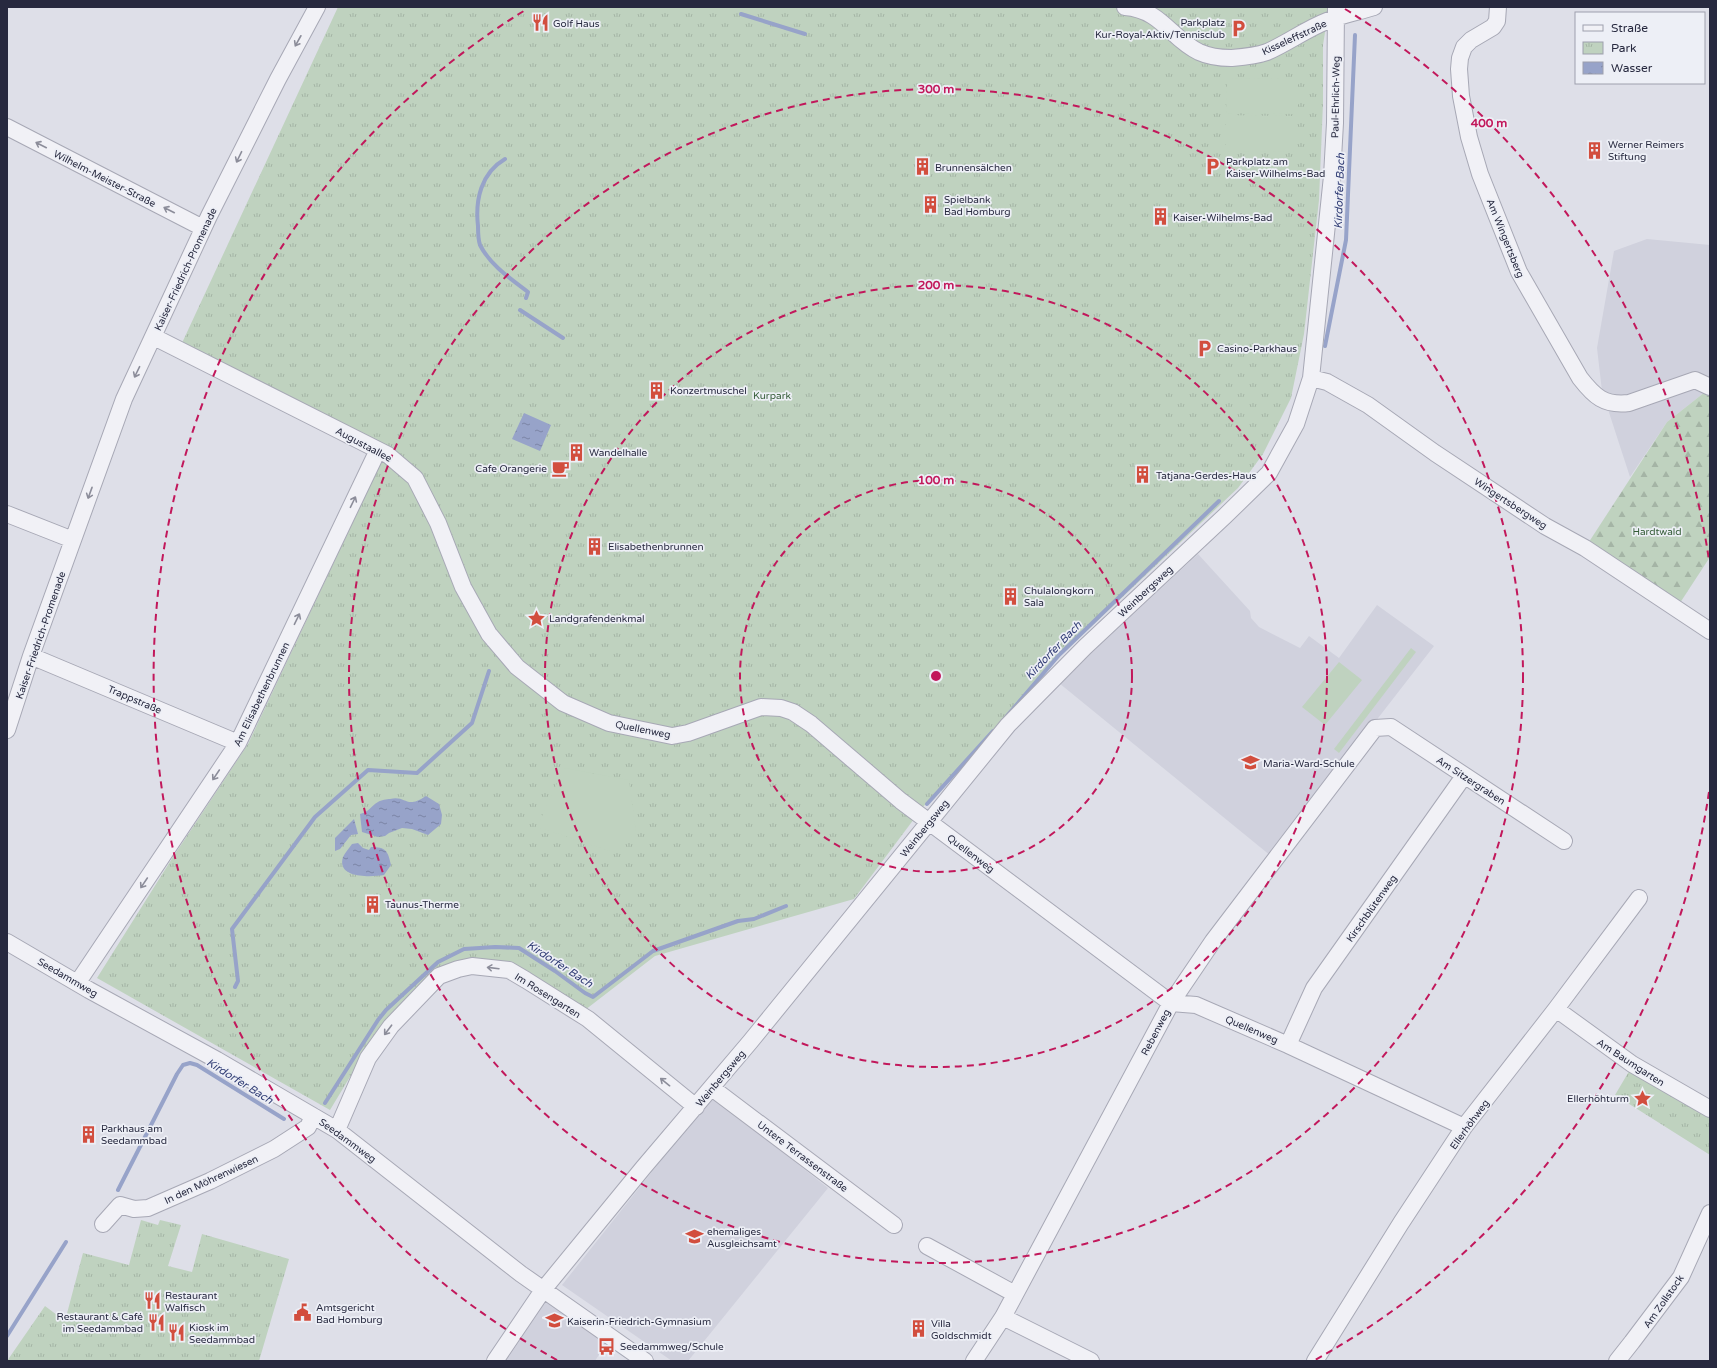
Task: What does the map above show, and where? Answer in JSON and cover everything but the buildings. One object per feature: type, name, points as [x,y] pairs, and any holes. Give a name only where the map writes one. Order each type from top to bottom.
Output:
[{"type":"street","name":"Kaiser-Friedrich-Promenade","points":[[7,730],[31,656],[124,399],[154,337],[203,228],[316,7]]},
{"type":"street","name":"Kisseleffstraße","points":[[1125,7],[1137,8],[1155,17],[1182,41],[1198,51],[1215,58],[1246,57],[1267,52],[1326,21],[1336,13]]},
{"type":"street","points":[[1336,13],[1374,7]]},
{"type":"street","name":"Am Wingertsberg","points":[[1498,7],[1497,21],[1493,27],[1471,40],[1464,47],[1459,69],[1460,96],[1473,156],[1518,272],[1580,378],[1592,393],[1604,401],[1621,404],[1629,403],[1695,380],[1710,387]]},
{"type":"street","name":"Paul-Ehrlich-Weg","points":[[1311,378],[1332,176],[1335,123],[1336,13]]},
{"type":"street","name":"Wilhelm-Meister-Straße","points":[[7,127],[203,228]]},
{"type":"street","name":"Augustaallee","points":[[154,337],[388,455],[415,478],[438,523],[463,587],[489,634]]},
{"type":"street","name":"Wingertsbergweg","points":[[1311,378],[1327,382],[1368,406],[1435,453],[1545,526],[1585,548],[1710,630]]},
{"type":"street","name":"Weinbergsweg","points":[[495,1361],[543,1290],[643,1168],[712,1088],[1008,725],[1085,647],[1269,473],[1296,424],[1311,378]]},
{"type":"street","name":"Am Elisabethenbrunnen","points":[[78,982],[238,743],[378,450]]},
{"type":"street","points":[[7,514],[73,540]]},
{"type":"street","name":"Quellenweg","points":[[489,634],[517,667],[563,703],[609,723],[672,736],[688,733],[761,707],[782,708],[793,712],[811,724],[901,801],[1171,1003],[1196,1005],[1288,1045],[1464,1127]]},
{"type":"street","name":"Trappstraße","points":[[31,656],[238,743]]},
{"type":"street","name":"Am Sitzergraben","points":[[1375,728],[1391,727],[1564,841]]},
{"type":"street","name":"Rebenweg","points":[[974,1361],[1004,1317],[1171,1003],[1217,935],[1375,728]]},
{"type":"street","name":"Kirschblütenweg","points":[[1288,1045],[1314,988],[1464,776]]},
{"type":"street","name":"Ellerhöhweg","points":[[1315,1361],[1401,1223],[1464,1127],[1556,1010],[1639,898]]},
{"type":"street","name":"Seedammweg","points":[[7,942],[159,1029],[217,1060],[337,1130],[543,1290],[645,1361]]},
{"type":"street","name":"Im Rosengarten","points":[[337,1130],[368,1058],[391,1026],[439,976],[472,966],[509,970],[588,1019],[696,1106]]},
{"type":"street","name":"Am Baumgarten","points":[[1556,1010],[1632,1064],[1710,1108]]},
{"type":"street","name":"Untere Terrassenstraße","points":[[712,1088],[894,1225]]},
{"type":"street","name":"In den Möhrenwiesen","points":[[103,1224],[120,1205],[134,1209],[148,1208],[256,1159],[308,1127],[314,1116]]},
{"type":"street","name":"Am Zollstock","points":[[1617,1361],[1681,1277],[1710,1213]]},
{"type":"street","points":[[927,1246],[1015,1294]]},
{"type":"street","points":[[1004,1317],[1091,1361]]},
{"type":"shaded area","points":[[1647,239],[1710,245],[1710,395],[1705,392],[1667,422],[1630,477],[1602,391],[1597,348],[1614,251]]},
{"type":"shaded area","name":"Maria-Ward-Schule","points":[[1198,554],[1250,611],[1251,618],[1259,627],[1300,648],[1309,636],[1339,658],[1377,605],[1434,646],[1271,856],[1059,683]]},
{"type":"shaded area","name":"ehemaliges Ausgleichsamt","points":[[712,1096],[828,1188],[688,1361],[672,1361],[562,1285]]},
{"type":"shaded area","name":"Kaiserin-Friedrich-Gymnasium","points":[[546,1301],[607,1342],[595,1361],[506,1361]]},
{"type":"green space","name":"Kurpark","points":[[338,7],[1329,7],[1323,45],[1323,103],[1319,200],[1304,334],[1291,398],[1263,454],[1238,488],[1057,659],[923,807],[854,899],[655,956],[585,1010],[469,960],[377,1032],[330,1110],[97,978],[173,857],[248,744],[388,448],[182,343]]},
{"type":"green space","points":[[1227,78],[1298,79],[1298,114],[1226,113]]},
{"type":"green space","points":[[1226,115],[1297,116],[1297,152],[1226,151]]},
{"type":"green space","name":"Hardtwald","points":[[1705,392],[1710,395],[1710,557],[1676,609],[1585,548],[1667,422]]},
{"type":"green space","points":[[1411,648],[1416,652],[1339,753],[1334,749]]},
{"type":"green space","points":[[1339,662],[1362,680],[1325,725],[1302,707]]},
{"type":"green space","points":[[564,768],[629,780],[636,832],[616,853],[537,827]]},
{"type":"green space","points":[[1631,1068],[1710,1118],[1710,1155],[1615,1095]]},
{"type":"green space","points":[[141,1220],[158,1225],[160,1220],[181,1225],[168,1266],[192,1272],[202,1234],[289,1259],[259,1361],[7,1361],[45,1306],[65,1321],[83,1253],[129,1265]]},
{"type":"water","points":[[524,413],[551,425],[540,451],[512,439]]},
{"type":"water","points":[[426,796],[439,804],[442,815],[441,824],[428,835],[412,829],[402,828],[385,836],[378,837],[362,832],[360,814],[366,812],[378,802],[396,798],[414,802]]},
{"type":"water","points":[[354,819],[358,834],[351,835],[340,849],[335,851],[335,838]]},
{"type":"water","points":[[358,843],[363,848],[369,850],[371,847],[376,847],[386,851],[391,865],[384,875],[356,875],[345,869],[342,864],[343,857],[352,844]]},
{"type":"waterway","name":"Kirdorfer Bach","points":[[741,14],[805,34]]},
{"type":"waterway","name":"Kirdorfer Bach","points":[[1325,346],[1346,240],[1355,35]]},
{"type":"waterway","name":"Kirdorfer Bach","points":[[505,159],[490,172],[481,188],[477,216],[479,240],[480,245],[489,259],[508,277],[528,292],[526,298]]},
{"type":"waterway","name":"Kirdorfer Bach","points":[[520,310],[563,338]]},
{"type":"waterway","name":"Kirdorfer Bach","points":[[1006,717],[1059,655],[1219,501]]},
{"type":"waterway","name":"Kirdorfer Bach","points":[[235,987],[238,981],[232,929],[315,817],[368,770],[417,773],[472,723],[489,671]]},
{"type":"waterway","name":"Kirdorfer Bach","points":[[927,804],[993,731]]},
{"type":"waterway","name":"Kirdorfer Bach","points":[[325,1103],[378,1020],[386,1010],[438,962],[464,949],[495,947],[519,948],[593,997],[653,951],[738,921],[754,919],[786,906]]},
{"type":"waterway","name":"Kirdorfer Bach","points":[[118,1190],[183,1065],[190,1063],[197,1065],[284,1119]]},
{"type":"waterway","name":"Kirdorfer Bach","points":[[7,1336],[66,1242]]},
{"type":"place","name":"Golf Haus","points":[[540,23]]},
{"type":"place","name":"Parkplatz Kur-Royal-Aktiv/Tennisclub","points":[[1238,28]]},
{"type":"place","name":"Werner Reimers Stiftung","points":[[1595,150]]},
{"type":"place","name":"Brunnensälchen","points":[[922,167]]},
{"type":"place","name":"Parkplatz am Kaiser-Wilhelms-Bad","points":[[1213,167]]},
{"type":"place","name":"Spielbank Bad Homburg","points":[[931,205]]},
{"type":"place","name":"Kaiser-Wilhelms-Bad","points":[[1160,217]]},
{"type":"place","name":"Casino-Parkhaus","points":[[1204,348]]},
{"type":"place","name":"Konzertmuschel","points":[[657,390]]},
{"type":"place","name":"Wandelhalle","points":[[576,452]]},
{"type":"place","name":"Cafe Orangerie","points":[[560,468]]},
{"type":"place","name":"Tatjana-Gerdes-Haus","points":[[1143,475]]},
{"type":"place","name":"Elisabethenbrunnen","points":[[595,546]]},
{"type":"place","name":"Chulalongkorn Sala","points":[[1011,596]]},
{"type":"place","name":"Landgrafendenkmal","points":[[536,618]]},
{"type":"place","name":"Maria-Ward-Schule","points":[[1250,763]]},
{"type":"place","name":"Taunus-Therme","points":[[372,904]]},
{"type":"place","name":"Ellerhöhturm","points":[[1642,1098]]},
{"type":"place","name":"Parkhaus am Seedammbad","points":[[88,1134]]},
{"type":"place","name":"ehemaliges Ausgleichsamt","points":[[694,1237]]},
{"type":"place","name":"Restaurant Walfisch","points":[[152,1301]]},
{"type":"place","name":"Amtsgericht Bad Homburg","points":[[303,1313]]},
{"type":"place","name":"Kaiserin-Friedrich-Gymnasium","points":[[554,1321]]},
{"type":"place","name":"Restaurant & Café im Seedammbad","points":[[156,1322]]},
{"type":"place","name":"Villa Goldschmidt","points":[[918,1329]]},
{"type":"place","name":"Kiosk im Seedammbad","points":[[176,1333]]},
{"type":"place","name":"Seedammweg/Schule","points":[[607,1346]]}]
